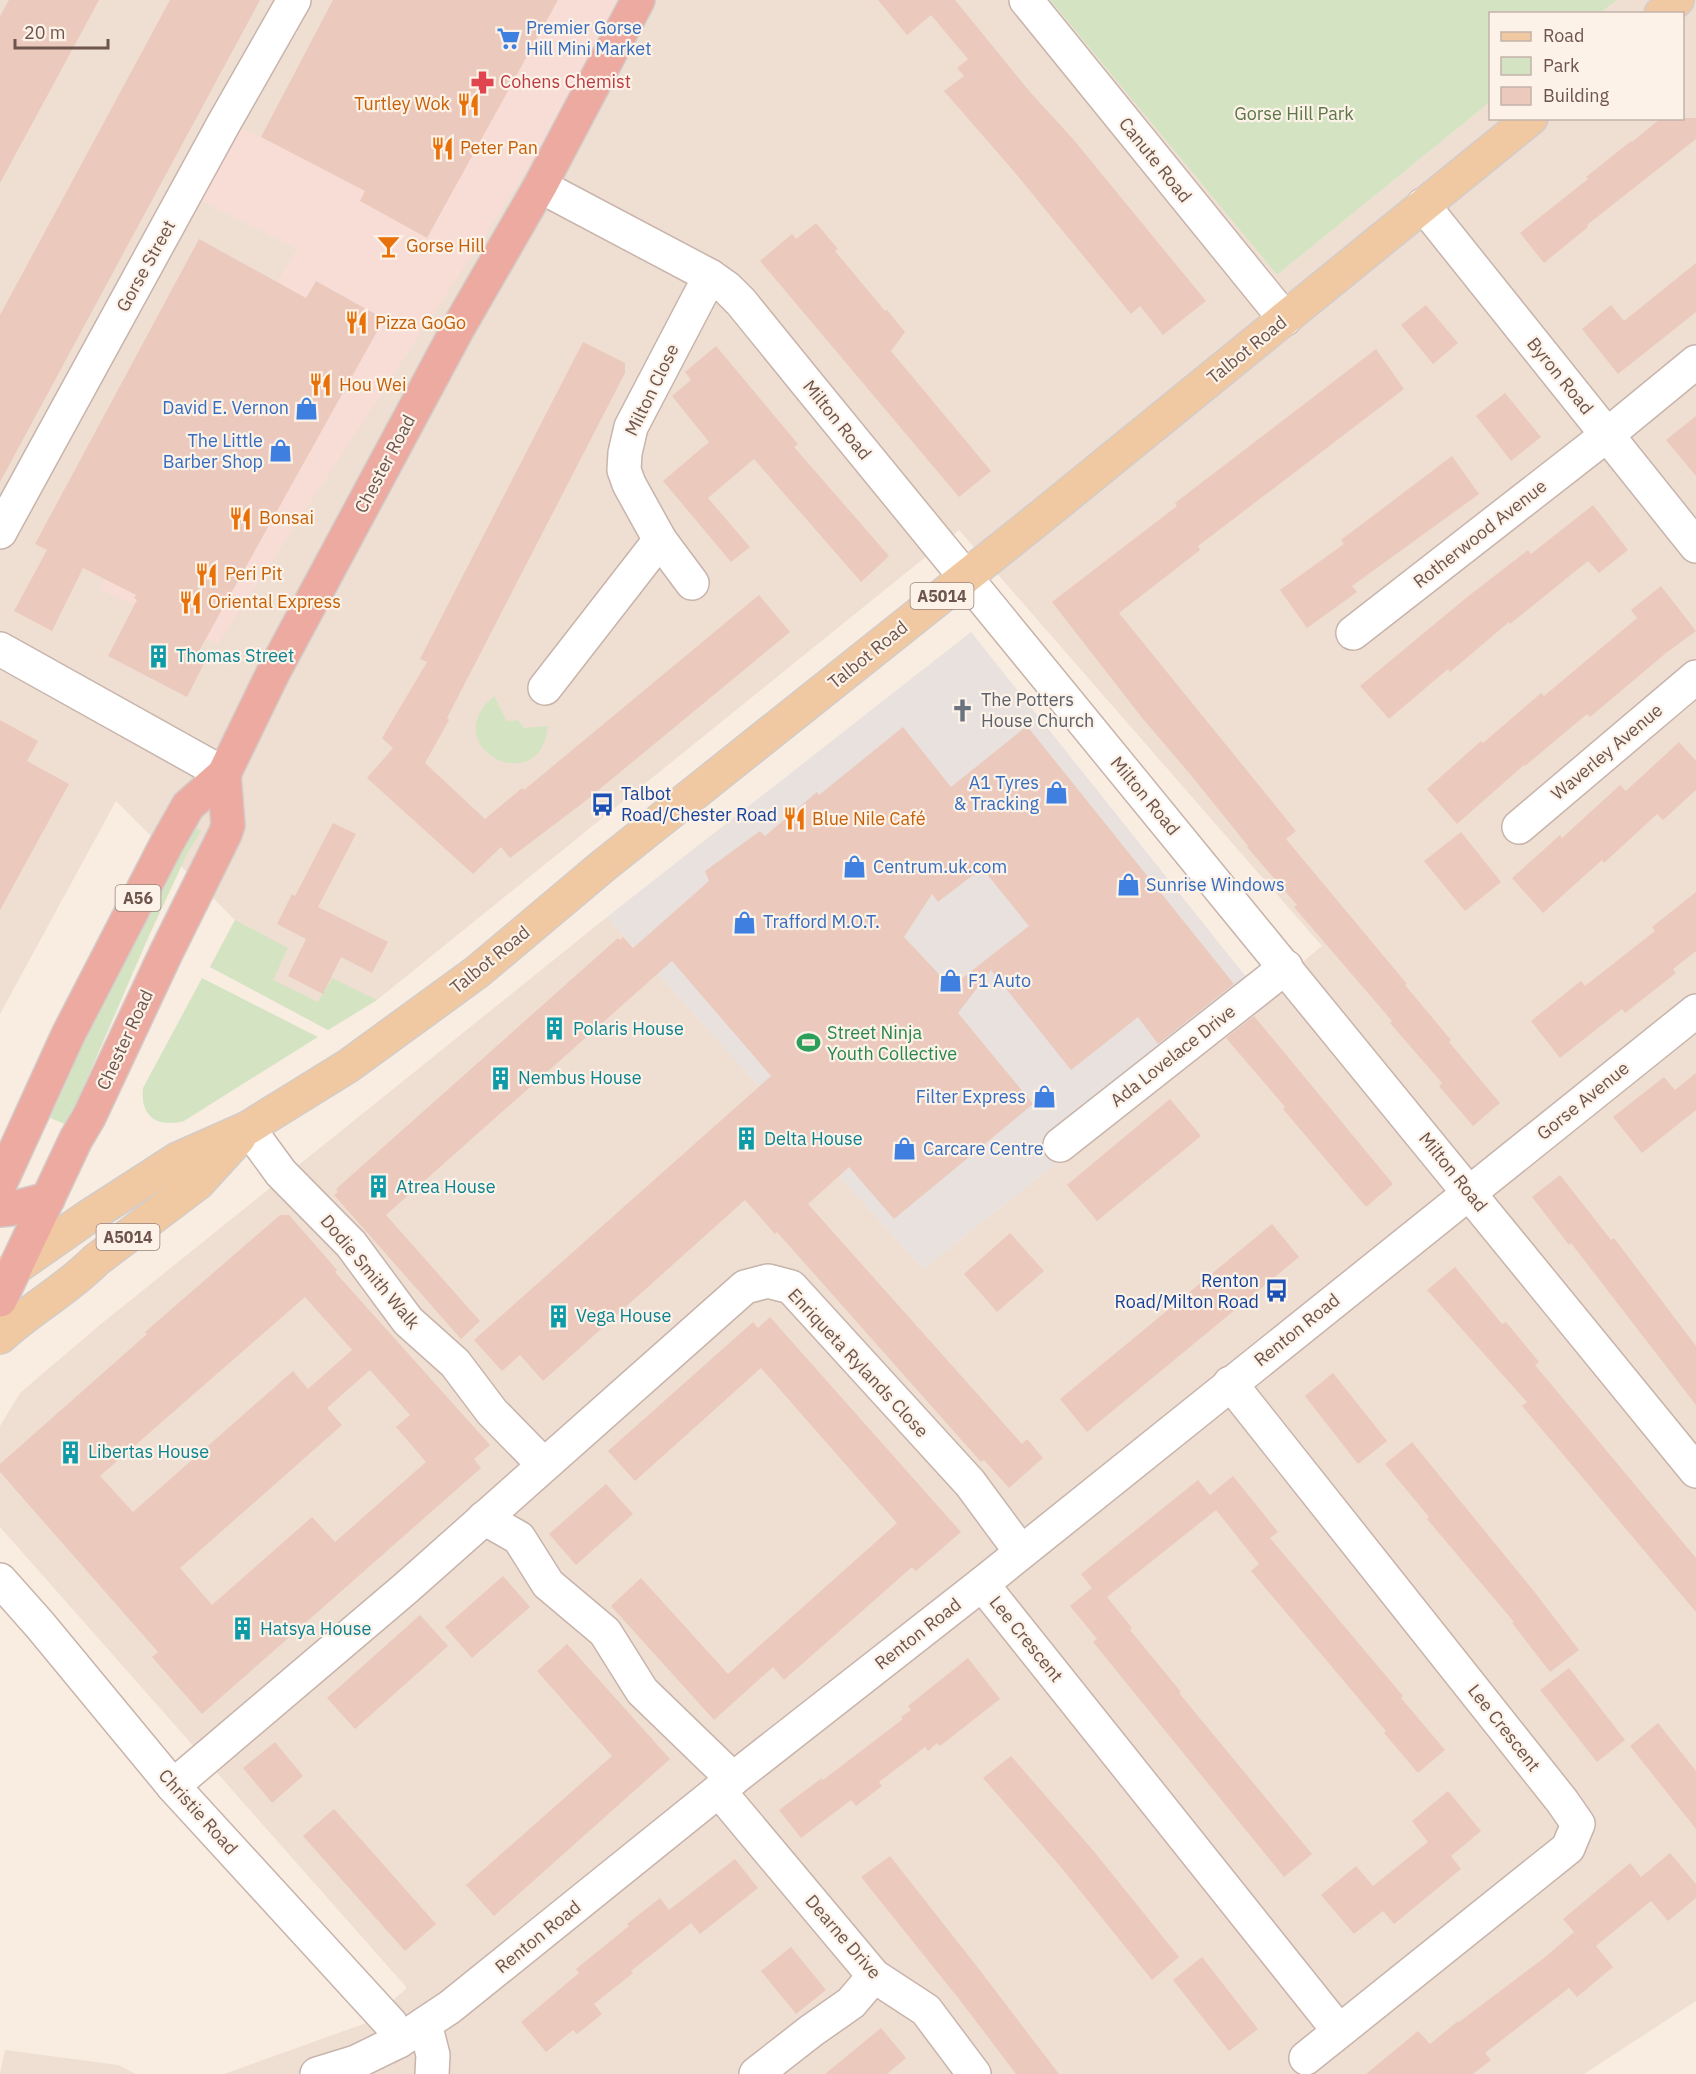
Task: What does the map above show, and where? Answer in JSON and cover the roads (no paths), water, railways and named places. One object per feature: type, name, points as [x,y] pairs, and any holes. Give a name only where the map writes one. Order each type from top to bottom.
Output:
[{"type":"highway","name":"Chester Road","points":[[0,1184],[68,1035],[183,813],[224,774],[273,673],[457,330],[540,186],[638,0]]},
{"type":"highway","name":"Chester Road","points":[[0,1300],[8,1273],[48,1199],[225,834],[228,825],[224,774]]},
{"type":"highway","points":[[0,1210],[48,1199]]},
{"type":"main road","points":[[1663,12],[1677,0]]},
{"type":"main road","name":"Talbot Road","points":[[8,1273],[85,1219],[178,1159],[248,1128],[348,1066],[477,972],[603,866],[965,578],[1529,120]]},
{"type":"main road","name":"Talbot Road","points":[[0,1337],[96,1260],[198,1183],[248,1128]]},
{"type":"street","name":"Gorse Street","points":[[0,532],[294,0]]},
{"type":"street","name":"Canute Road","points":[[1026,0],[1285,320]]},
{"type":"street","name":"Milton Road","points":[[540,186],[710,276],[741,302],[1696,1471]]},
{"type":"street","name":"Byron Road","points":[[1423,206],[1696,546]]},
{"type":"street","name":"Milton Close","points":[[692,583],[660,540],[629,484],[624,470],[631,427],[710,276]]},
{"type":"street","name":"Rotherwood Avenue","points":[[1353,633],[1607,435],[1696,362]]},
{"type":"street","points":[[545,688],[660,540]]},
{"type":"street","points":[[0,649],[224,774]]},
{"type":"street","name":"Waverley Avenue","points":[[1519,827],[1696,677]]},
{"type":"street","name":"Ada Lovelace Drive","points":[[1060,1145],[1286,967]]},
{"type":"street","name":"Gorse Avenue","points":[[1470,1192],[1696,1011]]},
{"type":"street","name":"Dodie Smith Walk","points":[[248,1128],[281,1173],[351,1244],[408,1321],[455,1363],[492,1412],[544,1465]]},
{"type":"street","name":"Renton Road","points":[[317,2074],[358,2068],[450,2007],[1470,1192]]},
{"type":"street","name":"Enriqueta Rylands Close","points":[[173,1785],[449,1550],[746,1287],[768,1281],[791,1287],[970,1483],[1021,1552]]},
{"type":"street","name":"Lee Crescent","points":[[1230,1383],[1578,1824],[1568,1848],[1305,2058]]},
{"type":"street","name":"Dearne Drive","points":[[484,1518],[519,1538],[548,1584],[605,1632],[642,1691],[726,1785],[874,1976],[926,2010],[974,2074]]},
{"type":"street","name":"Christie Road","points":[[0,1580],[40,1624],[173,1785],[391,2024],[412,2033],[433,2055],[432,2074]]},
{"type":"street","name":"Lee Crescent","points":[[982,1584],[1339,2031]]},
{"type":"street","points":[[756,2074],[811,2031],[851,2004],[874,1976]]},
{"type":"place","name":"Premier Gorse Hill Mini Market","points":[[508,38]]},
{"type":"place","name":"Cohens Chemist","points":[[482,82]]},
{"type":"place","name":"Turtley Wok","points":[[468,104]]},
{"type":"place","name":"Peter Pan","points":[[442,148]]},
{"type":"place","name":"Gorse Hill","points":[[388,246]]},
{"type":"place","name":"Pizza GoGo","points":[[357,323]]},
{"type":"place","name":"Hou Wei","points":[[321,385]]},
{"type":"place","name":"David E. Vernon","points":[[307,408]]},
{"type":"place","name":"The Little Barber Shop","points":[[281,451]]},
{"type":"place","name":"Bonsai","points":[[241,518]]},
{"type":"place","name":"Peri Pit","points":[[207,574]]},
{"type":"place","name":"Oriental Express","points":[[190,602]]},
{"type":"place","name":"Thomas Street","points":[[158,656]]},
{"type":"place","name":"The Potters House Church","points":[[963,710]]},
{"type":"place","name":"A1 Tyres & Tracking","points":[[1057,793]]},
{"type":"place","name":"Talbot Road/Chester Road","points":[[603,804]]},
{"type":"place","name":"Blue Nile Café","points":[[794,819]]},
{"type":"place","name":"Centrum.uk.com","points":[[855,867]]},
{"type":"place","name":"Sunrise Windows","points":[[1128,885]]},
{"type":"place","name":"Trafford M.O.T.","points":[[745,922]]},
{"type":"place","name":"F1 Auto","points":[[950,981]]},
{"type":"place","name":"Polaris House","points":[[555,1029]]},
{"type":"place","name":"Street Ninja Youth Collective","points":[[809,1043]]},
{"type":"place","name":"Nembus House","points":[[500,1078]]},
{"type":"place","name":"Filter Express","points":[[1044,1097]]},
{"type":"place","name":"Delta House","points":[[746,1139]]},
{"type":"place","name":"Carcare Centre","points":[[905,1149]]},
{"type":"place","name":"Atrea House","points":[[378,1187]]},
{"type":"place","name":"Renton Road/Milton Road","points":[[1277,1291]]},
{"type":"place","name":"Vega House","points":[[558,1316]]},
{"type":"place","name":"Libertas House","points":[[70,1452]]},
{"type":"place","name":"Hatsya House","points":[[242,1629]]},
{"type":"park label","name":"Gorse Hill Park","points":[[1294,114]]}]
